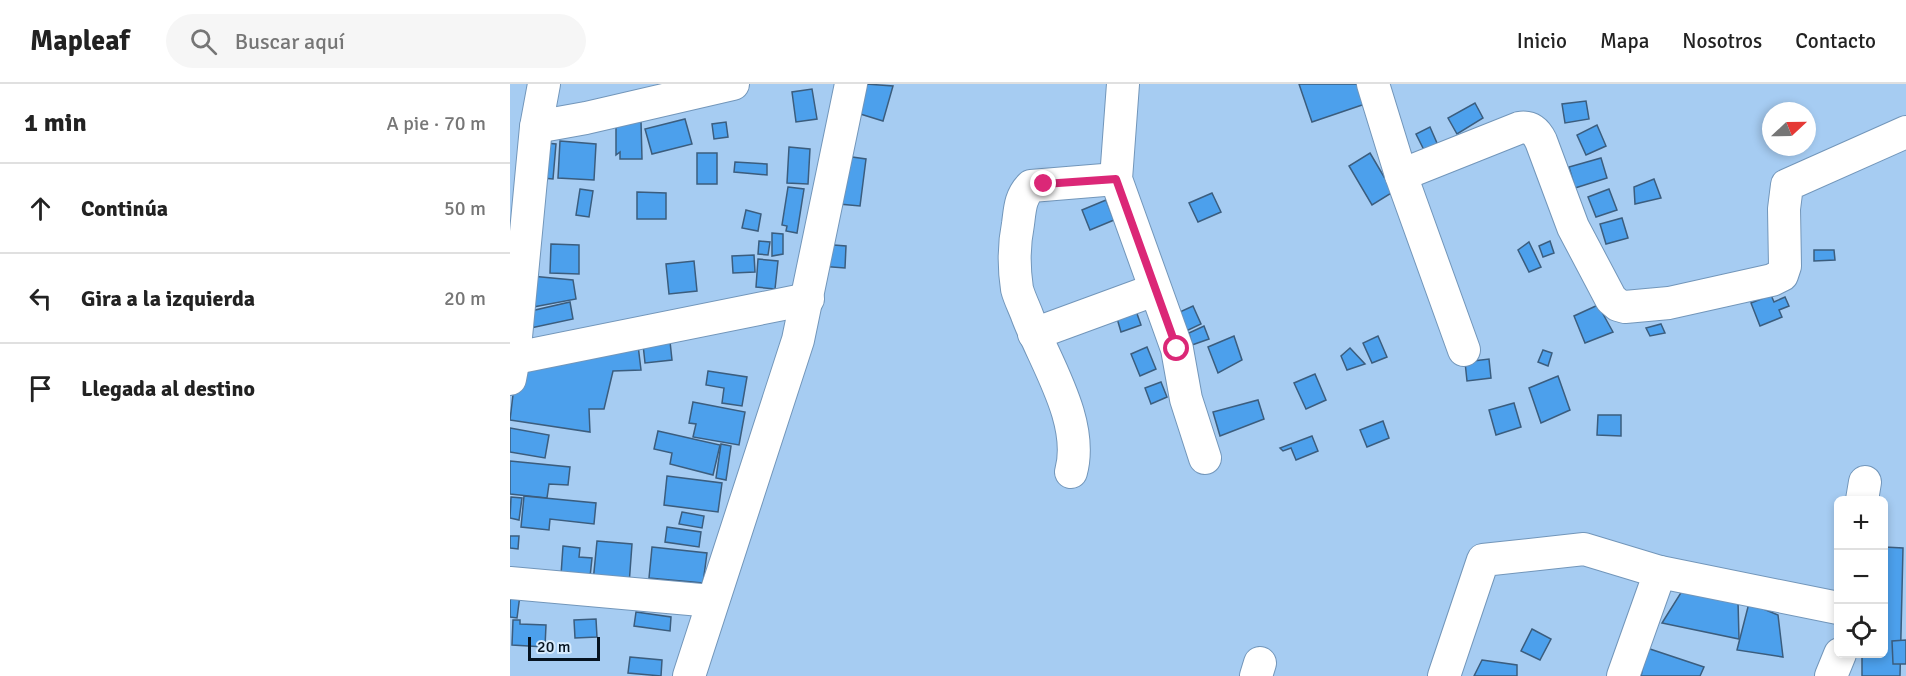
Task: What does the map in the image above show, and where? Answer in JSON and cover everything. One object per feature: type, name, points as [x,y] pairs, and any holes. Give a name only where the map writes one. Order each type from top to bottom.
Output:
[{"type":"street","points":[[544,84],[527,144],[511,366],[808,299]]},
{"type":"street","points":[[527,144],[586,118],[733,84]]},
{"type":"street","points":[[689,676],[798,340],[851,84]]},
{"type":"street","points":[[1123,84],[1116,179],[1177,349],[1186,399],[1205,458]]},
{"type":"street","points":[[1373,84],[1401,175],[1464,350]]},
{"type":"street","points":[[1401,175],[1519,128],[1533,129],[1541,141],[1573,227],[1611,298],[1618,305],[1625,307],[1669,303],[1772,280],[1782,275],[1785,267],[1786,184],[1906,132]]},
{"type":"street","points":[[1071,472],[1075,449],[1063,397],[1017,290],[1016,236],[1022,195],[1031,186],[1116,179]]},
{"type":"street","points":[[1034,334],[1154,290]]},
{"type":"street","points":[[1444,676],[1483,561],[1584,549],[1660,572],[1834,608]]},
{"type":"street","points":[[1623,676],[1660,572]]},
{"type":"street","points":[[510,583],[712,602]]},
{"type":"street","points":[[1831,676],[1838,658]]},
{"type":"street","points":[[1848,658],[1849,676]]},
{"type":"building","points":[[866,84],[893,86],[883,121],[857,113]]},
{"type":"building","points":[[1299,84],[1362,84],[1368,103],[1312,122]]},
{"type":"building","points":[[812,89],[817,119],[796,122],[792,92]]},
{"type":"building","points":[[1586,101],[1589,119],[1565,123],[1562,104]]},
{"type":"building","points":[[1475,103],[1483,118],[1457,134],[1448,118]]},
{"type":"building","points":[[685,119],[692,144],[652,154],[645,129]]},
{"type":"building","points":[[616,121],[641,121],[642,159],[620,159],[620,152],[616,155]]},
{"type":"building","points":[[726,122],[728,137],[714,139],[712,124]]},
{"type":"building","points":[[1597,125],[1606,146],[1586,155],[1577,135]]},
{"type":"building","points":[[1430,127],[1440,150],[1427,156],[1416,134]]},
{"type":"building","points":[[560,141],[596,144],[594,180],[558,178]]},
{"type":"building","points":[[546,143],[556,144],[553,179],[542,178]]},
{"type":"building","points":[[789,147],[810,149],[808,184],[787,183]]},
{"type":"building","points":[[697,153],[717,153],[717,184],[697,184]]},
{"type":"building","points":[[1370,153],[1393,192],[1372,205],[1349,166]]},
{"type":"building","points":[[845,156],[866,159],[860,206],[839,204]]},
{"type":"building","points":[[1601,158],[1607,178],[1575,188],[1569,167]]},
{"type":"building","points":[[735,162],[767,164],[767,175],[734,172]]},
{"type":"building","points":[[1654,179],[1661,198],[1635,204],[1634,187]]},
{"type":"building","points":[[788,187],[804,189],[797,233],[786,231],[787,226],[782,225]]},
{"type":"building","points":[[580,189],[593,191],[589,217],[576,215]]},
{"type":"building","points":[[1609,189],[1617,210],[1596,217],[1588,197]]},
{"type":"building","points":[[637,192],[666,193],[666,219],[637,219]]},
{"type":"building","points":[[1212,193],[1221,212],[1198,222],[1189,203]]},
{"type":"building","points":[[1106,200],[1114,220],[1090,230],[1082,210]]},
{"type":"building","points":[[746,210],[761,214],[758,231],[742,228]]},
{"type":"building","points":[[1622,218],[1628,238],[1606,244],[1600,224]]},
{"type":"building","points":[[772,233],[783,234],[783,254],[772,256]]},
{"type":"building","points":[[759,241],[770,242],[768,255],[758,254]]},
{"type":"building","points":[[1550,241],[1554,253],[1543,257],[1539,246]]},
{"type":"building","points":[[1529,242],[1541,267],[1529,272],[1518,250]]},
{"type":"building","points":[[551,244],[579,245],[579,274],[550,273]]},
{"type":"building","points":[[821,244],[846,246],[845,268],[819,266]]},
{"type":"building","points":[[1814,250],[1834,250],[1835,260],[1814,261]]},
{"type":"building","points":[[754,255],[755,272],[733,273],[732,256]]},
{"type":"building","points":[[758,259],[778,261],[775,289],[756,287]]},
{"type":"building","points":[[694,261],[697,291],[669,294],[666,264]]},
{"type":"building","points":[[531,276],[573,280],[576,299],[528,308]]},
{"type":"building","points":[[1771,295],[1774,302],[1785,297],[1789,306],[1779,310],[1782,317],[1760,326],[1751,303]]},
{"type":"building","points":[[570,302],[573,319],[526,329],[531,311]]},
{"type":"building","points":[[1598,305],[1613,332],[1585,343],[1574,316]]},
{"type":"building","points":[[1193,306],[1201,324],[1182,333],[1173,315]]},
{"type":"building","points":[[1135,308],[1141,325],[1121,332],[1116,315]]},
{"type":"building","points":[[1661,324],[1665,333],[1650,336],[1646,328]]},
{"type":"building","points":[[1204,326],[1209,339],[1192,345],[1189,333]]},
{"type":"building","points":[[669,332],[672,360],[645,363],[642,335]]},
{"type":"building","points":[[1234,336],[1242,360],[1218,373],[1208,347]]},
{"type":"building","points":[[1378,336],[1387,357],[1372,363],[1363,343]]},
{"type":"building","points":[[638,345],[641,370],[613,371],[604,409],[589,409],[590,432],[510,420],[517,361]]},
{"type":"building","points":[[1147,347],[1156,369],[1140,376],[1131,354]]},
{"type":"building","points":[[1350,348],[1365,364],[1347,370],[1341,356]]},
{"type":"building","points":[[1543,350],[1552,353],[1548,366],[1538,362]]},
{"type":"building","points":[[1489,359],[1491,378],[1467,381],[1465,362]]},
{"type":"building","points":[[708,371],[747,377],[742,406],[722,403],[724,388],[706,385]]},
{"type":"building","points":[[1315,374],[1326,400],[1306,409],[1294,383]]},
{"type":"building","points":[[1558,376],[1570,410],[1541,423],[1529,388]]},
{"type":"building","points":[[1161,382],[1167,397],[1151,404],[1145,388]]},
{"type":"building","points":[[1258,400],[1264,419],[1220,436],[1213,412]]},
{"type":"building","points":[[693,402],[745,412],[739,445],[693,437],[696,424],[689,423]]},
{"type":"building","points":[[1514,403],[1521,427],[1496,435],[1489,410]]},
{"type":"building","points":[[1598,415],[1621,415],[1621,436],[1597,435]]},
{"type":"building","points":[[1383,421],[1389,438],[1367,447],[1360,430]]},
{"type":"building","points":[[510,428],[549,435],[545,458],[510,452]]},
{"type":"building","points":[[658,431],[720,445],[713,475],[670,464],[672,453],[654,449]]},
{"type":"building","points":[[1312,436],[1318,451],[1296,460],[1291,448],[1283,451],[1280,448]]},
{"type":"building","points":[[721,444],[731,446],[726,480],[716,478]]},
{"type":"building","points":[[510,461],[570,467],[568,485],[549,484],[547,498],[510,494]]},
{"type":"building","points":[[667,476],[722,483],[718,512],[664,505]]},
{"type":"building","points":[[524,496],[596,503],[594,524],[550,519],[549,530],[521,527]]},
{"type":"building","points":[[511,497],[522,498],[519,520],[510,518]]},
{"type":"building","points":[[682,512],[704,516],[702,528],[679,524]]},
{"type":"building","points":[[667,527],[701,532],[699,547],[665,542]]},
{"type":"building","points":[[510,536],[519,536],[518,549],[510,548]]},
{"type":"building","points":[[597,541],[632,544],[629,585],[593,582]]},
{"type":"building","points":[[563,546],[580,548],[579,557],[592,558],[590,577],[561,575]]},
{"type":"building","points":[[652,547],[707,553],[703,583],[649,578]]},
{"type":"building","points":[[1888,547],[1903,548],[1900,676],[1862,676],[1862,658],[1888,658]]},
{"type":"building","points":[[1682,591],[1738,601],[1739,639],[1662,623]]},
{"type":"building","points":[[510,593],[520,595],[517,618],[510,617]]},
{"type":"building","points":[[1749,603],[1778,615],[1783,657],[1737,650]]},
{"type":"building","points":[[636,612],[671,617],[670,631],[634,626]]},
{"type":"building","points":[[596,619],[597,637],[575,638],[574,620]]},
{"type":"building","points":[[513,620],[520,620],[520,624],[546,625],[545,647],[512,645]]},
{"type":"building","points":[[1532,629],[1551,639],[1540,660],[1521,651]]},
{"type":"building","points":[[1906,640],[1906,664],[1893,664],[1892,641]]},
{"type":"building","points":[[1647,648],[1704,667],[1700,676],[1641,676]]},
{"type":"building","points":[[630,657],[662,660],[661,676],[628,673]]},
{"type":"building","points":[[1482,660],[1517,665],[1517,676],[1474,676]]},
{"type":"route","points":[[1044,184],[1116,179],[1177,349]]}]
